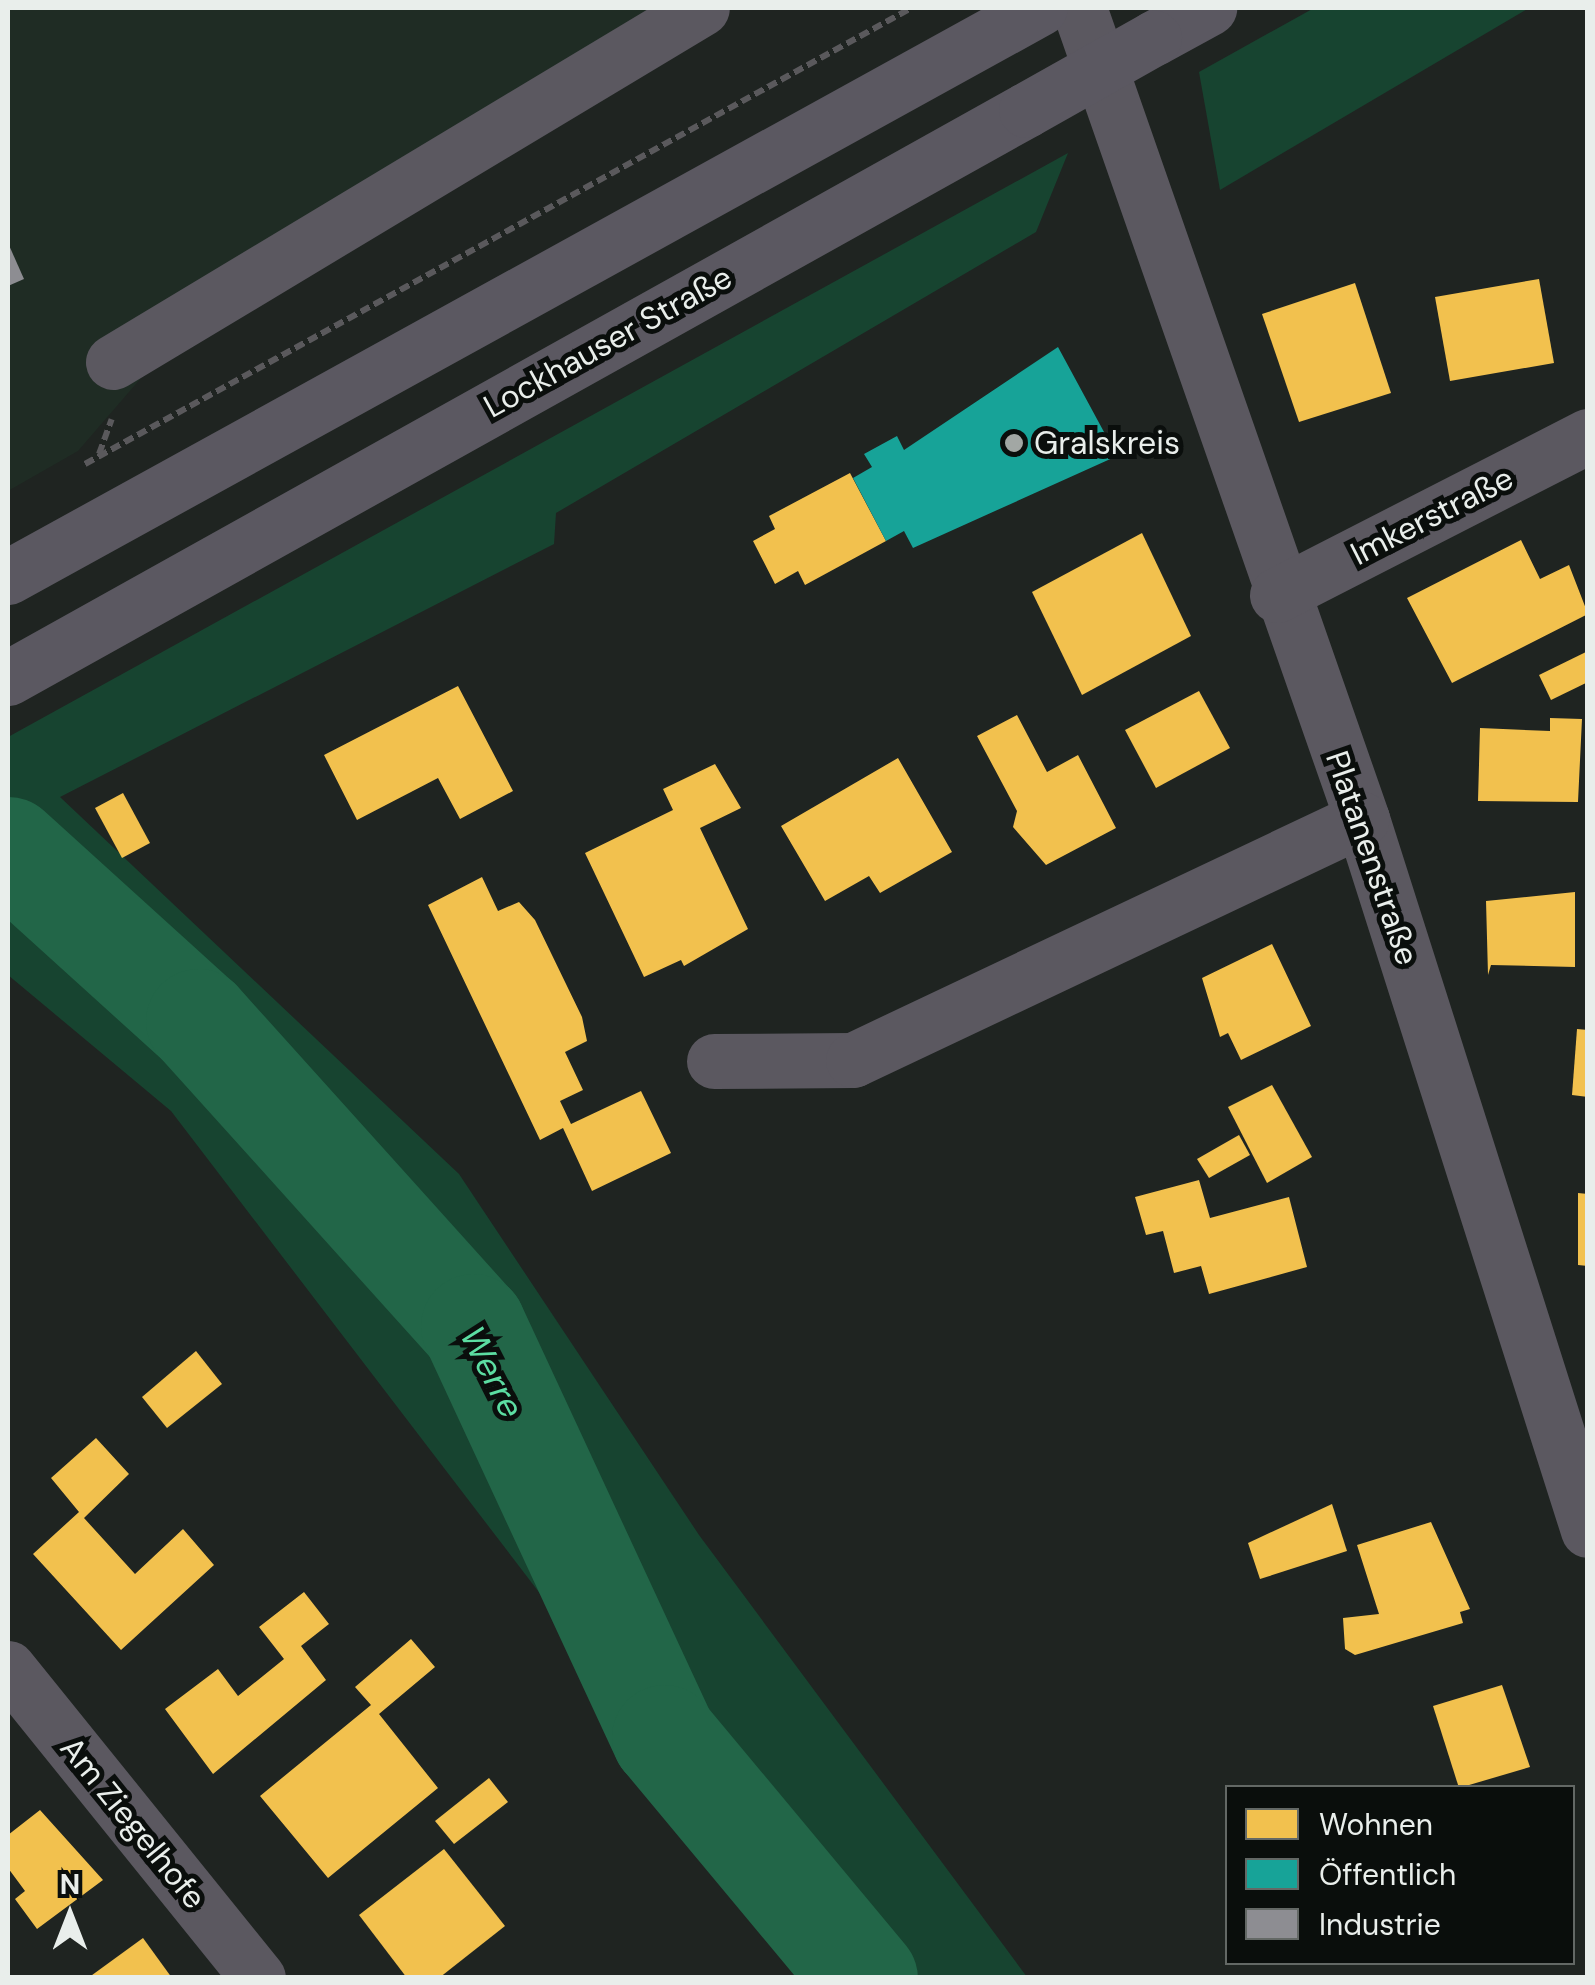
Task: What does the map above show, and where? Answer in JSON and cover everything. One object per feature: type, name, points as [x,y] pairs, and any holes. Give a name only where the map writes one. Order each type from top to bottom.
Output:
[{"type":"main road","points":[[8,577],[1040,8]]},
{"type":"main road","name":"Lockhauser Straße","points":[[8,678],[124,609],[1210,8]]},
{"type":"street","points":[[112,362],[702,8]]},
{"type":"street","name":"Platanenstraße","points":[[1079,8],[1124,120],[1138,192],[1277,595],[1362,819],[1588,1530]]},
{"type":"street","name":"Imkerstraße","points":[[1277,595],[1588,436]]},
{"type":"street","points":[[714,1061],[853,1060],[1362,819]]},
{"type":"street","name":"Am Ziegelhofe","points":[[8,1668],[258,1978]]},
{"type":"path","points":[[66,476],[911,8]]},
{"type":"shaded area","points":[[8,8],[701,8],[237,267],[78,451],[8,491]]},
{"type":"green space","points":[[1314,8],[1529,8],[1220,190],[1199,72]]},
{"type":"green space","points":[[1068,153],[1036,232],[556,513],[554,544],[60,797],[459,1174],[699,1535],[1027,1977],[807,1977],[733,1846],[171,1111],[8,975],[8,737]]},
{"type":"building: Wohnen","points":[[1539,279],[1554,363],[1450,381],[1435,297]]},
{"type":"building: Wohnen","points":[[1355,283],[1391,393],[1299,422],[1262,314]]},
{"type":"building: Wohnen","points":[[850,473],[886,541],[805,585],[798,571],[775,584],[753,541],[775,529],[769,516]]},
{"type":"building: Wohnen","points":[[1142,533],[1191,636],[1082,695],[1032,592]]},
{"type":"building: Wohnen","points":[[1521,540],[1540,579],[1569,565],[1588,614],[1452,683],[1407,598]]},
{"type":"building: Wohnen","points":[[1588,651],[1588,682],[1551,700],[1539,675]]},
{"type":"building: Wohnen","points":[[458,686],[513,791],[460,819],[438,778],[357,820],[324,755]]},
{"type":"building: Wohnen","points":[[1199,691],[1230,748],[1156,788],[1125,730]]},
{"type":"building: Wohnen","points":[[1017,715],[1047,772],[1078,755],[1116,828],[1046,865],[1013,827],[1017,811],[977,736]]},
{"type":"building: Wohnen","points":[[1550,718],[1582,719],[1578,802],[1478,801],[1480,728],[1550,731]]},
{"type":"building: Wohnen","points":[[898,758],[952,852],[880,893],[869,876],[825,901],[781,826]]},
{"type":"building: Wohnen","points":[[715,764],[741,808],[700,828],[748,929],[684,966],[681,960],[644,977],[585,853],[673,810],[663,789]]},
{"type":"building: Wohnen","points":[[123,793],[150,843],[122,858],[95,808]]},
{"type":"building: Wohnen","points":[[482,877],[498,911],[519,902],[535,920],[582,1017],[587,1041],[565,1052],[583,1090],[560,1101],[571,1124],[641,1091],[671,1153],[592,1191],[563,1128],[540,1140],[428,905]]},
{"type":"building: Wohnen","points":[[1575,892],[1575,967],[1491,965],[1488,975],[1486,901]]},
{"type":"building: Wohnen","points":[[1272,944],[1311,1026],[1241,1060],[1228,1033],[1220,1037],[1202,978]]},
{"type":"building: Wohnen","points":[[1577,1029],[1588,1030],[1588,1097],[1572,1095]]},
{"type":"building: Wohnen","points":[[1272,1085],[1312,1157],[1267,1183],[1228,1107]]},
{"type":"building: Wohnen","points":[[1239,1135],[1250,1155],[1209,1178],[1197,1159]]},
{"type":"building: Wohnen","points":[[1199,1180],[1210,1218],[1289,1197],[1307,1267],[1209,1294],[1201,1266],[1174,1273],[1163,1231],[1146,1235],[1135,1197]]},
{"type":"building: Wohnen","points":[[1578,1193],[1588,1194],[1588,1266],[1578,1265]]},
{"type":"building: Wohnen","points":[[196,1351],[222,1384],[167,1428],[142,1397]]},
{"type":"building: Wohnen","points":[[96,1438],[129,1474],[84,1518],[135,1574],[183,1529],[214,1565],[121,1650],[33,1554],[79,1512],[51,1478]]},
{"type":"building: Wohnen","points":[[1332,1504],[1347,1551],[1260,1579],[1248,1543]]},
{"type":"building: Wohnen","points":[[1431,1522],[1470,1609],[1460,1612],[1463,1623],[1355,1655],[1345,1649],[1343,1618],[1379,1614],[1357,1545]]},
{"type":"building: Wohnen","points":[[304,1592],[329,1624],[301,1646],[326,1680],[213,1774],[165,1709],[218,1669],[238,1696],[284,1659],[259,1627]]},
{"type":"building: Wohnen","points":[[411,1639],[435,1667],[379,1714],[438,1788],[328,1878],[260,1796],[371,1705],[355,1687]]},
{"type":"building: Wohnen","points":[[1502,1685],[1530,1767],[1458,1785],[1433,1706]]},
{"type":"building: Wohnen","points":[[489,1778],[508,1802],[454,1844],[435,1821]]},
{"type":"building: Wohnen","points":[[40,1810],[103,1880],[37,1929],[15,1899],[25,1891],[8,1868],[8,1835]]},
{"type":"building: Wohnen","points":[[444,1849],[505,1926],[439,1978],[407,1978],[359,1915]]},
{"type":"building: Wohnen","points":[[143,1938],[172,1978],[88,1978]]},
{"type":"building: Öffentlich","name":"Gralskreis","points":[[1058,347],[1117,456],[913,548],[904,531],[886,541],[853,478],[872,467],[864,454],[897,436],[904,450]]},
{"type":"building: Industrie","points":[[8,243],[24,279],[8,286]]},
{"type":"waterway","name":"Werre","points":[[8,849],[198,1021],[473,1326],[664,1737],[865,1978]]},
{"type":"place","name":"Gralskreis","points":[[1014,443]]}]
